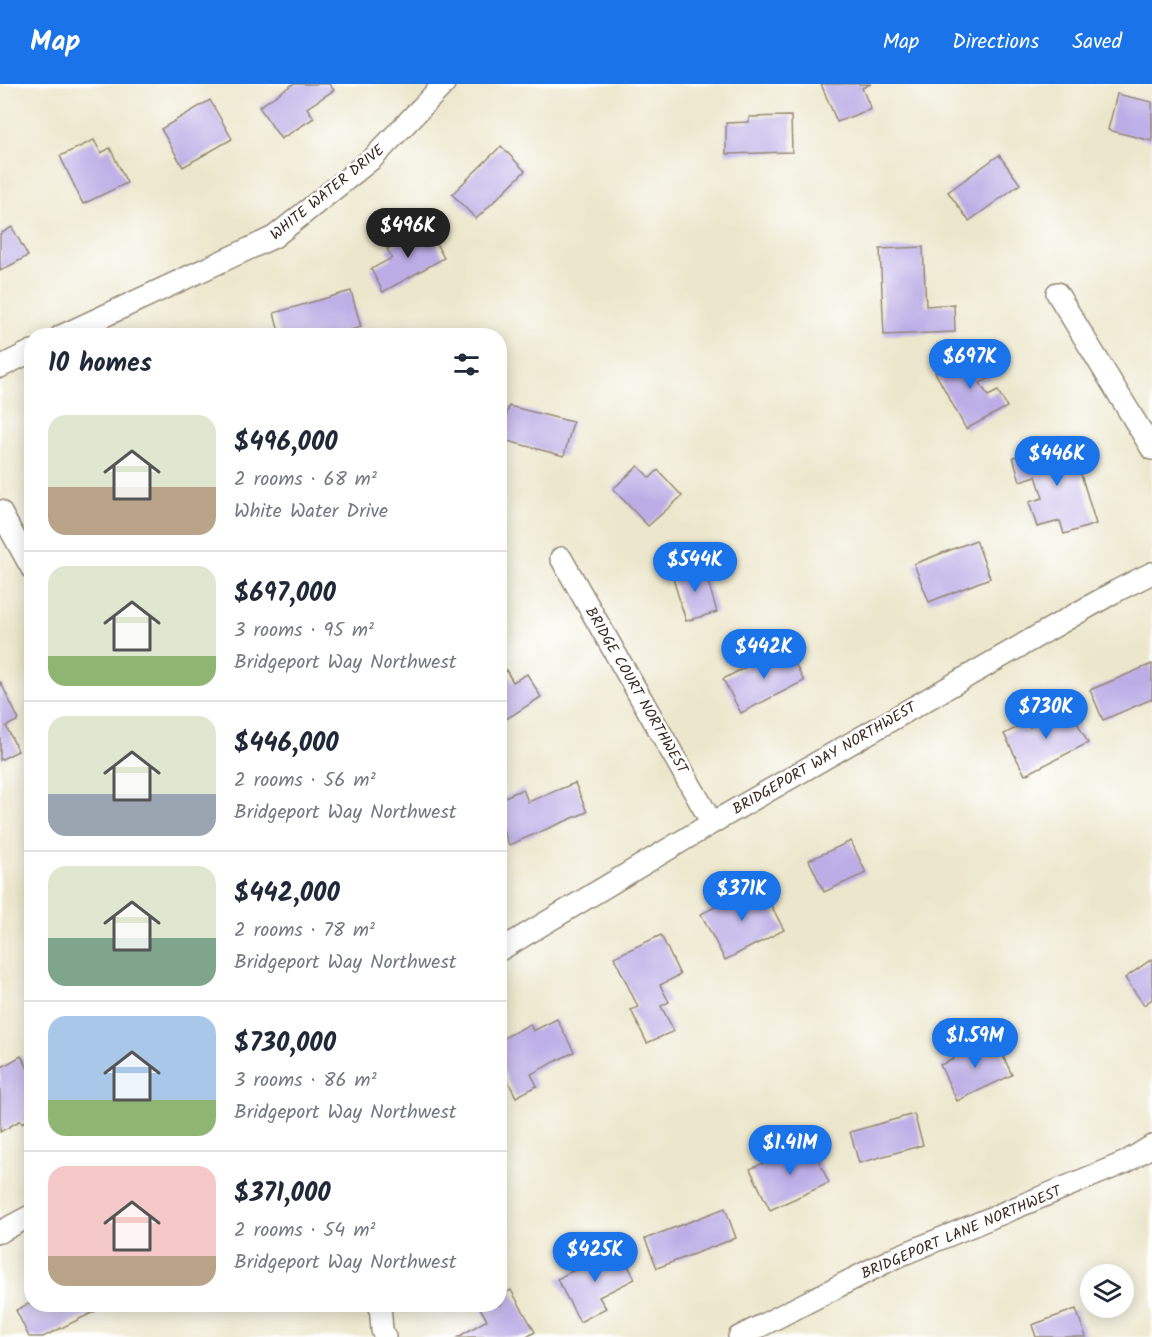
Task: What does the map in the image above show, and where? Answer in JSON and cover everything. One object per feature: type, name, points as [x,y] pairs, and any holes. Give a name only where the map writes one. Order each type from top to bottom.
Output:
[{"type":"street","name":"WHITE WATER DRIVE","points":[[78,328],[274,237],[373,158],[444,84]]},
{"type":"street","points":[[1057,293],[1152,449]]},
{"type":"street","points":[[0,368],[24,355]]},
{"type":"street","points":[[0,512],[24,555]]},
{"type":"street","name":"BRIDGE COURT NORTHWEST","points":[[561,558],[712,823]]},
{"type":"street","name":"BRIDGEPORT WAY NORTHWEST","points":[[507,946],[712,823],[1116,591],[1152,573]]},
{"type":"street","name":"BRIDGEPORT LANE NORTHWEST","points":[[739,1337],[894,1258],[1126,1162],[1152,1146]]},
{"type":"street","points":[[0,1232],[24,1219]]},
{"type":"street","points":[[381,1312],[385,1337]]},
{"type":"building","points":[[293,84],[329,84],[334,90],[307,108],[314,118],[281,139],[259,107]]},
{"type":"building","points":[[821,84],[871,84],[862,88],[871,109],[837,122]]},
{"type":"building","points":[[1117,94],[1152,102],[1152,141],[1108,130]]},
{"type":"building","points":[[210,100],[232,139],[183,167],[161,129]]},
{"type":"building","points":[[791,116],[792,152],[726,154],[726,123],[749,122],[749,117]]},
{"type":"building","points":[[94,140],[101,153],[110,148],[127,183],[83,204],[60,156]]},
{"type":"building","points":[[501,146],[525,171],[476,219],[452,194]]},
{"type":"building","points":[[999,155],[1020,184],[969,221],[948,192]]},
{"type":"building","points":[[12,227],[28,256],[0,271],[0,234]]},
{"type":"building","points":[[427,227],[444,258],[383,292],[371,269],[392,258],[387,249]]},
{"type":"building","points":[[923,247],[926,306],[954,304],[955,332],[884,335],[880,249]]},
{"type":"building","points":[[351,291],[361,327],[278,328],[274,313]]},
{"type":"building","points":[[976,350],[991,378],[980,383],[988,396],[998,391],[1007,407],[966,429],[935,372]]},
{"type":"building","points":[[509,406],[573,422],[564,456],[507,441]]},
{"type":"building","points":[[1071,441],[1096,524],[1064,534],[1060,521],[1037,527],[1029,502],[1043,498],[1036,476],[1020,481],[1013,457]]},
{"type":"building","points":[[638,466],[650,478],[658,470],[682,496],[648,526],[613,489]]},
{"type":"building","points":[[976,540],[990,578],[929,602],[914,564]]},
{"type":"building","points":[[703,565],[717,612],[686,621],[672,575]]},
{"type":"building","points":[[786,646],[804,681],[741,713],[723,679]]},
{"type":"building","points":[[1152,664],[1152,699],[1103,720],[1090,690]]},
{"type":"building","points":[[507,672],[513,682],[527,674],[541,697],[507,719]]},
{"type":"building","points":[[0,681],[19,720],[6,726],[18,751],[0,760]]},
{"type":"building","points":[[1069,707],[1088,743],[1025,775],[1004,734],[1028,722],[1030,727]]},
{"type":"building","points":[[575,783],[587,812],[509,845],[507,796],[523,789],[528,802]]},
{"type":"building","points":[[851,841],[866,873],[824,892],[809,860]]},
{"type":"building","points":[[760,884],[784,930],[725,960],[701,914]]},
{"type":"building","points":[[661,935],[680,975],[660,985],[669,1002],[661,1006],[674,1031],[647,1043],[631,1010],[638,1007],[614,957]]},
{"type":"building","points":[[1152,959],[1152,999],[1144,1005],[1125,978]]},
{"type":"building","points":[[557,1019],[574,1052],[531,1074],[537,1086],[516,1097],[507,1079],[507,1036],[530,1024],[533,1031]]},
{"type":"building","points":[[996,1041],[1012,1075],[957,1101],[940,1065],[954,1059],[949,1047],[959,1042],[966,1055]]},
{"type":"building","points":[[21,1056],[24,1061],[24,1122],[22,1123],[21,1120],[0,1132],[0,1068]]},
{"type":"building","points":[[914,1114],[923,1145],[859,1163],[850,1132]]},
{"type":"building","points":[[810,1142],[829,1183],[770,1210],[750,1169]]},
{"type":"building","points":[[725,1208],[736,1238],[657,1268],[645,1239]]},
{"type":"building","points":[[618,1247],[635,1279],[599,1297],[606,1308],[580,1322],[557,1279]]},
{"type":"building","points":[[511,1290],[535,1332],[527,1337],[458,1337],[487,1320],[482,1312],[507,1312],[507,1292]]},
{"type":"building","points":[[24,1306],[24,1312],[94,1312],[43,1337],[29,1337],[16,1310]]},
{"type":"building","points":[[1076,1309],[1086,1337],[1036,1337],[1032,1325]]}]
